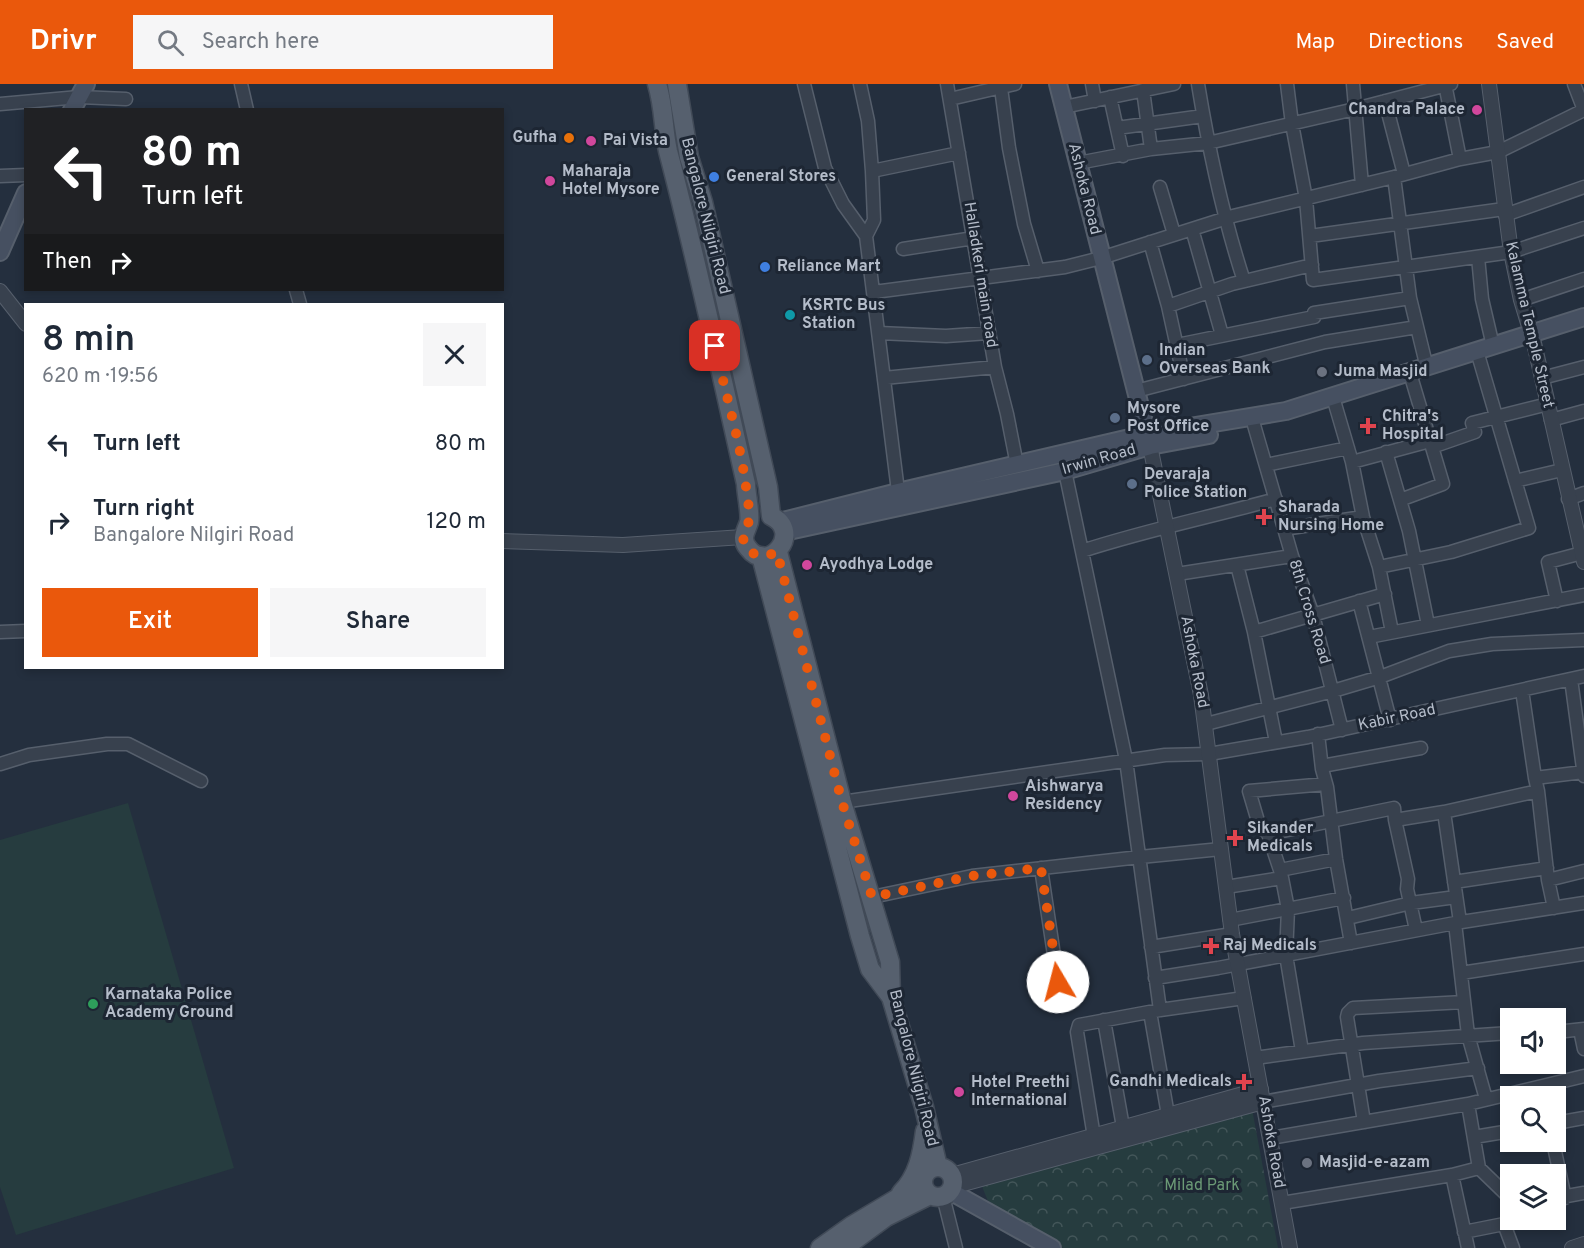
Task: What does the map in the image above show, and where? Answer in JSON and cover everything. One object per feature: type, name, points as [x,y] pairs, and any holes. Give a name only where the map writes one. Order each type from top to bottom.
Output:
[{"type":"main road","points":[[657,84],[662,99],[666,140],[746,484],[746,529]]},
{"type":"main road","name":"Bangalore Nilgiri Road","points":[[677,84],[689,157],[703,202],[768,487],[783,543],[769,554],[752,553],[746,546],[746,529]]},
{"type":"main road","name":"Ashoka Road","points":[[1058,84],[1148,440]]},
{"type":"main road","points":[[0,252],[20,218],[24,201]]},
{"type":"main road","points":[[1532,338],[1584,317]]},
{"type":"main road","name":"Irwin Road","points":[[899,500],[1017,465],[1286,411],[1492,346],[1584,327]]},
{"type":"main road","name":"Irwin Road","points":[[778,523],[1065,471],[1148,440],[1185,440],[1288,418],[1412,380],[1532,338]]},
{"type":"main road","points":[[769,554],[860,936],[870,969],[891,998]]},
{"type":"main road","name":"Bangalore Nilgiri Road","points":[[769,554],[890,962],[891,998],[927,1120],[941,1185]]},
{"type":"main road","points":[[820,1248],[903,1192],[913,1178],[922,1151],[927,1120]]},
{"type":"main road","points":[[888,1204],[941,1185],[1052,1248]]},
{"type":"main road","points":[[848,1247],[886,1217],[941,1185]]},
{"type":"street","points":[[241,84],[247,108]]},
{"type":"street","points":[[804,84],[825,168],[843,204],[866,236],[899,500]]},
{"type":"street","points":[[860,84],[868,121],[874,220],[866,236]]},
{"type":"street","name":"Halladkeri main road","points":[[947,84],[995,367],[1017,465]]},
{"type":"street","points":[[950,99],[1015,84]]},
{"type":"street","points":[[1092,84],[1095,100]]},
{"type":"street","points":[[1064,107],[1110,97],[1129,89],[1143,90],[1174,84]]},
{"type":"street","points":[[1198,84],[1224,218],[1244,281]]},
{"type":"street","points":[[1287,84],[1306,199],[1313,280],[1511,252],[1584,228]]},
{"type":"street","points":[[1353,84],[1362,185]]},
{"type":"street","points":[[1078,164],[1151,149],[1208,143],[1355,110],[1447,84],[1460,159]]},
{"type":"street","name":"Kalamma Temple Street","points":[[1489,84],[1511,252],[1583,558]]},
{"type":"street","points":[[874,292],[1065,267],[1101,258],[1224,218],[1460,159],[1498,152],[1584,110],[1574,84]]},
{"type":"street","points":[[1001,88],[1009,148],[1024,224],[1038,271]]},
{"type":"street","points":[[1143,90],[1151,149]]},
{"type":"street","points":[[0,104],[79,97],[126,99]]},
{"type":"street","points":[[1110,97],[1123,156]]},
{"type":"street","points":[[1385,101],[1399,176],[1404,267],[1427,368]]},
{"type":"street","points":[[1117,128],[1203,116]]},
{"type":"street","points":[[872,171],[959,153]]},
{"type":"street","points":[[0,176],[24,175]]},
{"type":"street","points":[[1160,187],[1174,234]]},
{"type":"street","points":[[1310,236],[1400,223],[1505,212],[1584,187]]},
{"type":"street","points":[[1191,229],[1222,335]]},
{"type":"street","points":[[903,249],[974,238]]},
{"type":"street","points":[[1150,242],[1168,306],[1184,379]]},
{"type":"street","points":[[1478,257],[1482,299],[1492,346]]},
{"type":"street","points":[[1168,306],[1244,281],[1312,265]]},
{"type":"street","points":[[1521,300],[1584,279]]},
{"type":"street","points":[[0,291],[24,321]]},
{"type":"street","points":[[1177,345],[1314,317],[1314,313],[1410,298]]},
{"type":"street","points":[[1136,391],[1325,342],[1417,327]]},
{"type":"street","points":[[879,333],[946,336],[989,333]]},
{"type":"street","points":[[1380,567],[1451,552],[1528,528],[1479,358]]},
{"type":"street","points":[[884,378],[995,367]]},
{"type":"street","points":[[1542,378],[1584,367]]},
{"type":"street","points":[[1400,500],[1443,484],[1412,380]]},
{"type":"street","points":[[1335,404],[1352,462],[1363,518],[1380,567],[1392,632]]},
{"type":"street","points":[[1352,462],[1475,432],[1472,423],[1548,404]]},
{"type":"street","points":[[1551,420],[1584,411]]},
{"type":"street","name":"8th Cross Road","points":[[1254,425],[1292,556],[1313,615],[1342,730]]},
{"type":"street","name":"Ashoka Road","points":[[1148,440],[1206,724],[1237,965],[1290,1248]]},
{"type":"street","points":[[1266,465],[1348,448]]},
{"type":"street","points":[[1386,452],[1415,561],[1428,625]]},
{"type":"street","points":[[1515,481],[1562,470]]},
{"type":"street","points":[[1065,471],[1126,760],[1155,978],[1155,1011],[1168,1114]]},
{"type":"street","points":[[1568,499],[1584,493]]},
{"type":"street","points":[[1082,551],[1167,525],[1276,499]]},
{"type":"street","points":[[1284,529],[1363,518]]},
{"type":"street","points":[[504,541],[623,545],[697,542],[746,529]]},
{"type":"street","points":[[1177,574],[1292,556]]},
{"type":"street","points":[[1557,601],[1548,562],[1583,558]]},
{"type":"street","points":[[1237,565],[1271,708],[1276,742]]},
{"type":"street","points":[[1254,632],[1385,594]]},
{"type":"street","points":[[1369,637],[1584,595]]},
{"type":"street","points":[[1359,601],[1389,720]]},
{"type":"street","points":[[0,632],[24,631]]},
{"type":"street","points":[[1206,724],[1334,691],[1380,677],[1449,651],[1492,644],[1584,640]]},
{"type":"street","name":"Kabir Road","points":[[842,802],[1126,760],[1165,755],[1209,754],[1342,730],[1584,676]]},
{"type":"street","points":[[1535,778],[1584,774],[1571,679]]},
{"type":"street","points":[[1522,690],[1538,791],[1547,874],[1554,908]]},
{"type":"street","points":[[1318,734],[1351,943]]},
{"type":"street","points":[[0,764],[29,755],[107,744],[128,744],[201,781]]},
{"type":"street","points":[[1322,766],[1421,748]]},
{"type":"street","points":[[1302,1052],[1286,955],[1288,909],[1281,874],[1268,834],[1260,828],[1249,791],[1326,784]]},
{"type":"street","points":[[1395,820],[1444,812],[1538,791]]},
{"type":"street","points":[[1268,834],[1394,808],[1416,930]]},
{"type":"street","points":[[1444,812],[1456,897],[1468,1035],[1486,1099]]},
{"type":"street","points":[[872,897],[972,876],[1221,849]]},
{"type":"street","points":[[1226,887],[1336,859]]},
{"type":"street","points":[[1041,868],[1058,982]]},
{"type":"street","points":[[1454,882],[1584,871]]},
{"type":"street","points":[[1348,918],[1411,903],[1456,897]]},
{"type":"street","points":[[1151,947],[1231,927],[1288,909],[1344,898]]},
{"type":"street","points":[[1155,978],[1237,965],[1458,922],[1584,903]]},
{"type":"street","points":[[1461,973],[1584,954]]},
{"type":"street","points":[[1094,1142],[1077,1032],[1079,1025],[1244,998]]},
{"type":"street","points":[[1364,1122],[1348,1013],[1353,1008],[1464,1002]]},
{"type":"street","points":[[1104,1020],[1123,1127]]},
{"type":"street","points":[[1566,1031],[1582,1030],[1584,1049]]},
{"type":"street","points":[[1255,1058],[1351,1044],[1500,1033]]},
{"type":"street","points":[[1094,1142],[1123,1127],[1168,1114],[1262,1096],[1478,1068]]},
{"type":"street","points":[[1558,1086],[1584,1077]]},
{"type":"street","points":[[956,1248],[941,1185],[1262,1096]]},
{"type":"street","points":[[1270,1137],[1500,1097]]},
{"type":"street","points":[[1468,1104],[1479,1168],[1500,1188]]},
{"type":"street","points":[[1566,1121],[1584,1118]]},
{"type":"street","points":[[1474,1137],[1500,1133]]},
{"type":"street","points":[[1282,1203],[1452,1175],[1479,1168]]},
{"type":"street","points":[[1452,1175],[1468,1248]]},
{"type":"street","points":[[1566,1197],[1584,1193]]},
{"type":"street","points":[[1464,1232],[1504,1224],[1512,1248]]},
{"type":"street","points":[[1572,1248],[1584,1244]]},
{"type":"green space","name":"Karnataka Police Academy Ground","points":[[128,803],[234,1168],[16,1235],[0,1187],[0,840]]},
{"type":"green space","name":"Milad Park","points":[[1252,1109],[1278,1248],[1063,1248],[988,1201],[981,1184]]},
{"type":"place","name":"Chandra Palace","points":[[1477,110]]},
{"type":"place","name":"Gufha","points":[[569,138]]},
{"type":"place","name":"Pai Vista","points":[[591,141]]},
{"type":"place","name":"General Stores","points":[[714,177]]},
{"type":"place","name":"Maharaja Hotel Mysore","points":[[550,181]]},
{"type":"place","name":"Reliance Mart","points":[[765,267]]},
{"type":"place","name":"KSRTC Bus Station","points":[[790,315]]},
{"type":"place","name":"Indian Overseas Bank","points":[[1147,360]]},
{"type":"place","name":"Juma Masjid","points":[[1322,372]]},
{"type":"place","name":"Mysore Post Office","points":[[1115,418]]},
{"type":"place","name":"Chitra's Hospital","points":[[1368,426]]},
{"type":"place","name":"Devaraja Police Station","points":[[1132,484]]},
{"type":"place","name":"Sharada Nursing Home","points":[[1264,517]]},
{"type":"place","name":"Ayodhya Lodge","points":[[807,565]]},
{"type":"place","name":"Aishwarya Residency","points":[[1013,796]]},
{"type":"place","name":"Sikander Medicals","points":[[1235,838]]},
{"type":"place","name":"Raj Medicals","points":[[1211,946]]},
{"type":"place","name":"Karnataka Police Academy Ground","points":[[93,1004]]},
{"type":"place","name":"Gandhi Medicals","points":[[1244,1082]]},
{"type":"place","name":"Hotel Preethi International","points":[[959,1092]]},
{"type":"place","name":"Masjid-e-azam","points":[[1307,1163]]},
{"type":"route","points":[[715,346],[746,484],[749,522],[743,537],[752,553],[770,556],[777,552],[842,802],[872,897],[972,876],[1041,868],[1058,982]]}]
